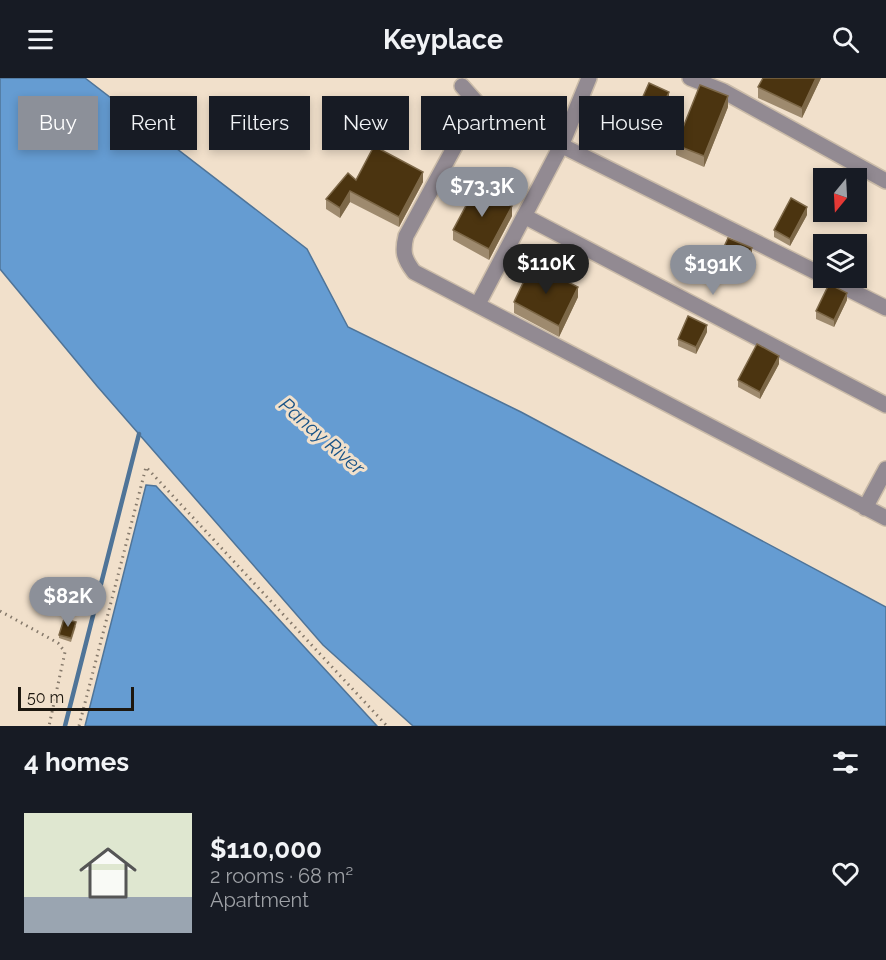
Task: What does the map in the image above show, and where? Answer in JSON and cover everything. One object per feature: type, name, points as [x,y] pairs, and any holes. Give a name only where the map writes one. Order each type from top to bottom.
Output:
[{"type":"street","points":[[567,132],[589,78]]},
{"type":"street","points":[[690,78],[723,91],[886,181]]},
{"type":"street","points":[[462,86],[471,96]]},
{"type":"street","points":[[567,147],[813,271]]},
{"type":"street","points":[[453,150],[406,236],[403,250],[405,260],[414,272],[886,518]]},
{"type":"street","points":[[478,304],[559,150]]},
{"type":"street","points":[[524,216],[886,405]]},
{"type":"street","points":[[847,288],[886,308]]},
{"type":"street","points":[[865,508],[886,469]]},
{"type":"path","points":[[79,726],[146,467],[387,726]]},
{"type":"path","points":[[0,611],[58,643],[65,652],[48,726]]},
{"type":"water","name":"Panay River","points":[[0,78],[85,78],[110,97],[110,150],[178,150],[307,249],[348,327],[521,412],[886,607],[886,726],[413,726],[323,645],[97,386],[0,269]]},
{"type":"water","points":[[146,485],[156,486],[377,726],[85,726]]},
{"type":"building","points":[[763,78],[816,78],[802,108],[758,87]]},
{"type":"building","points":[[649,83],[669,92],[667,96],[643,96]]},
{"type":"building","points":[[700,85],[728,96],[704,156],[684,148],[684,125]]},
{"type":"building","points":[[372,150],[382,150],[423,172],[399,217],[350,191],[340,208],[326,199],[348,173],[356,180]]},
{"type":"building","points":[[476,187],[512,206],[489,249],[453,230]]},
{"type":"building","points":[[791,198],[807,207],[790,239],[774,230]]},
{"type":"building","points":[[728,238],[752,248],[739,275],[716,265]]},
{"type":"building","points":[[532,264],[578,287],[559,326],[514,302]]},
{"type":"building","points":[[827,288],[837,288],[847,293],[834,320],[816,311]]},
{"type":"building","points":[[688,316],[707,325],[696,347],[678,339]]},
{"type":"building","points":[[757,344],[779,356],[760,392],[738,380]]},
{"type":"building","points":[[64,619],[76,622],[71,638],[59,635]]},
{"type":"waterway","points":[[65,726],[139,434]]}]
